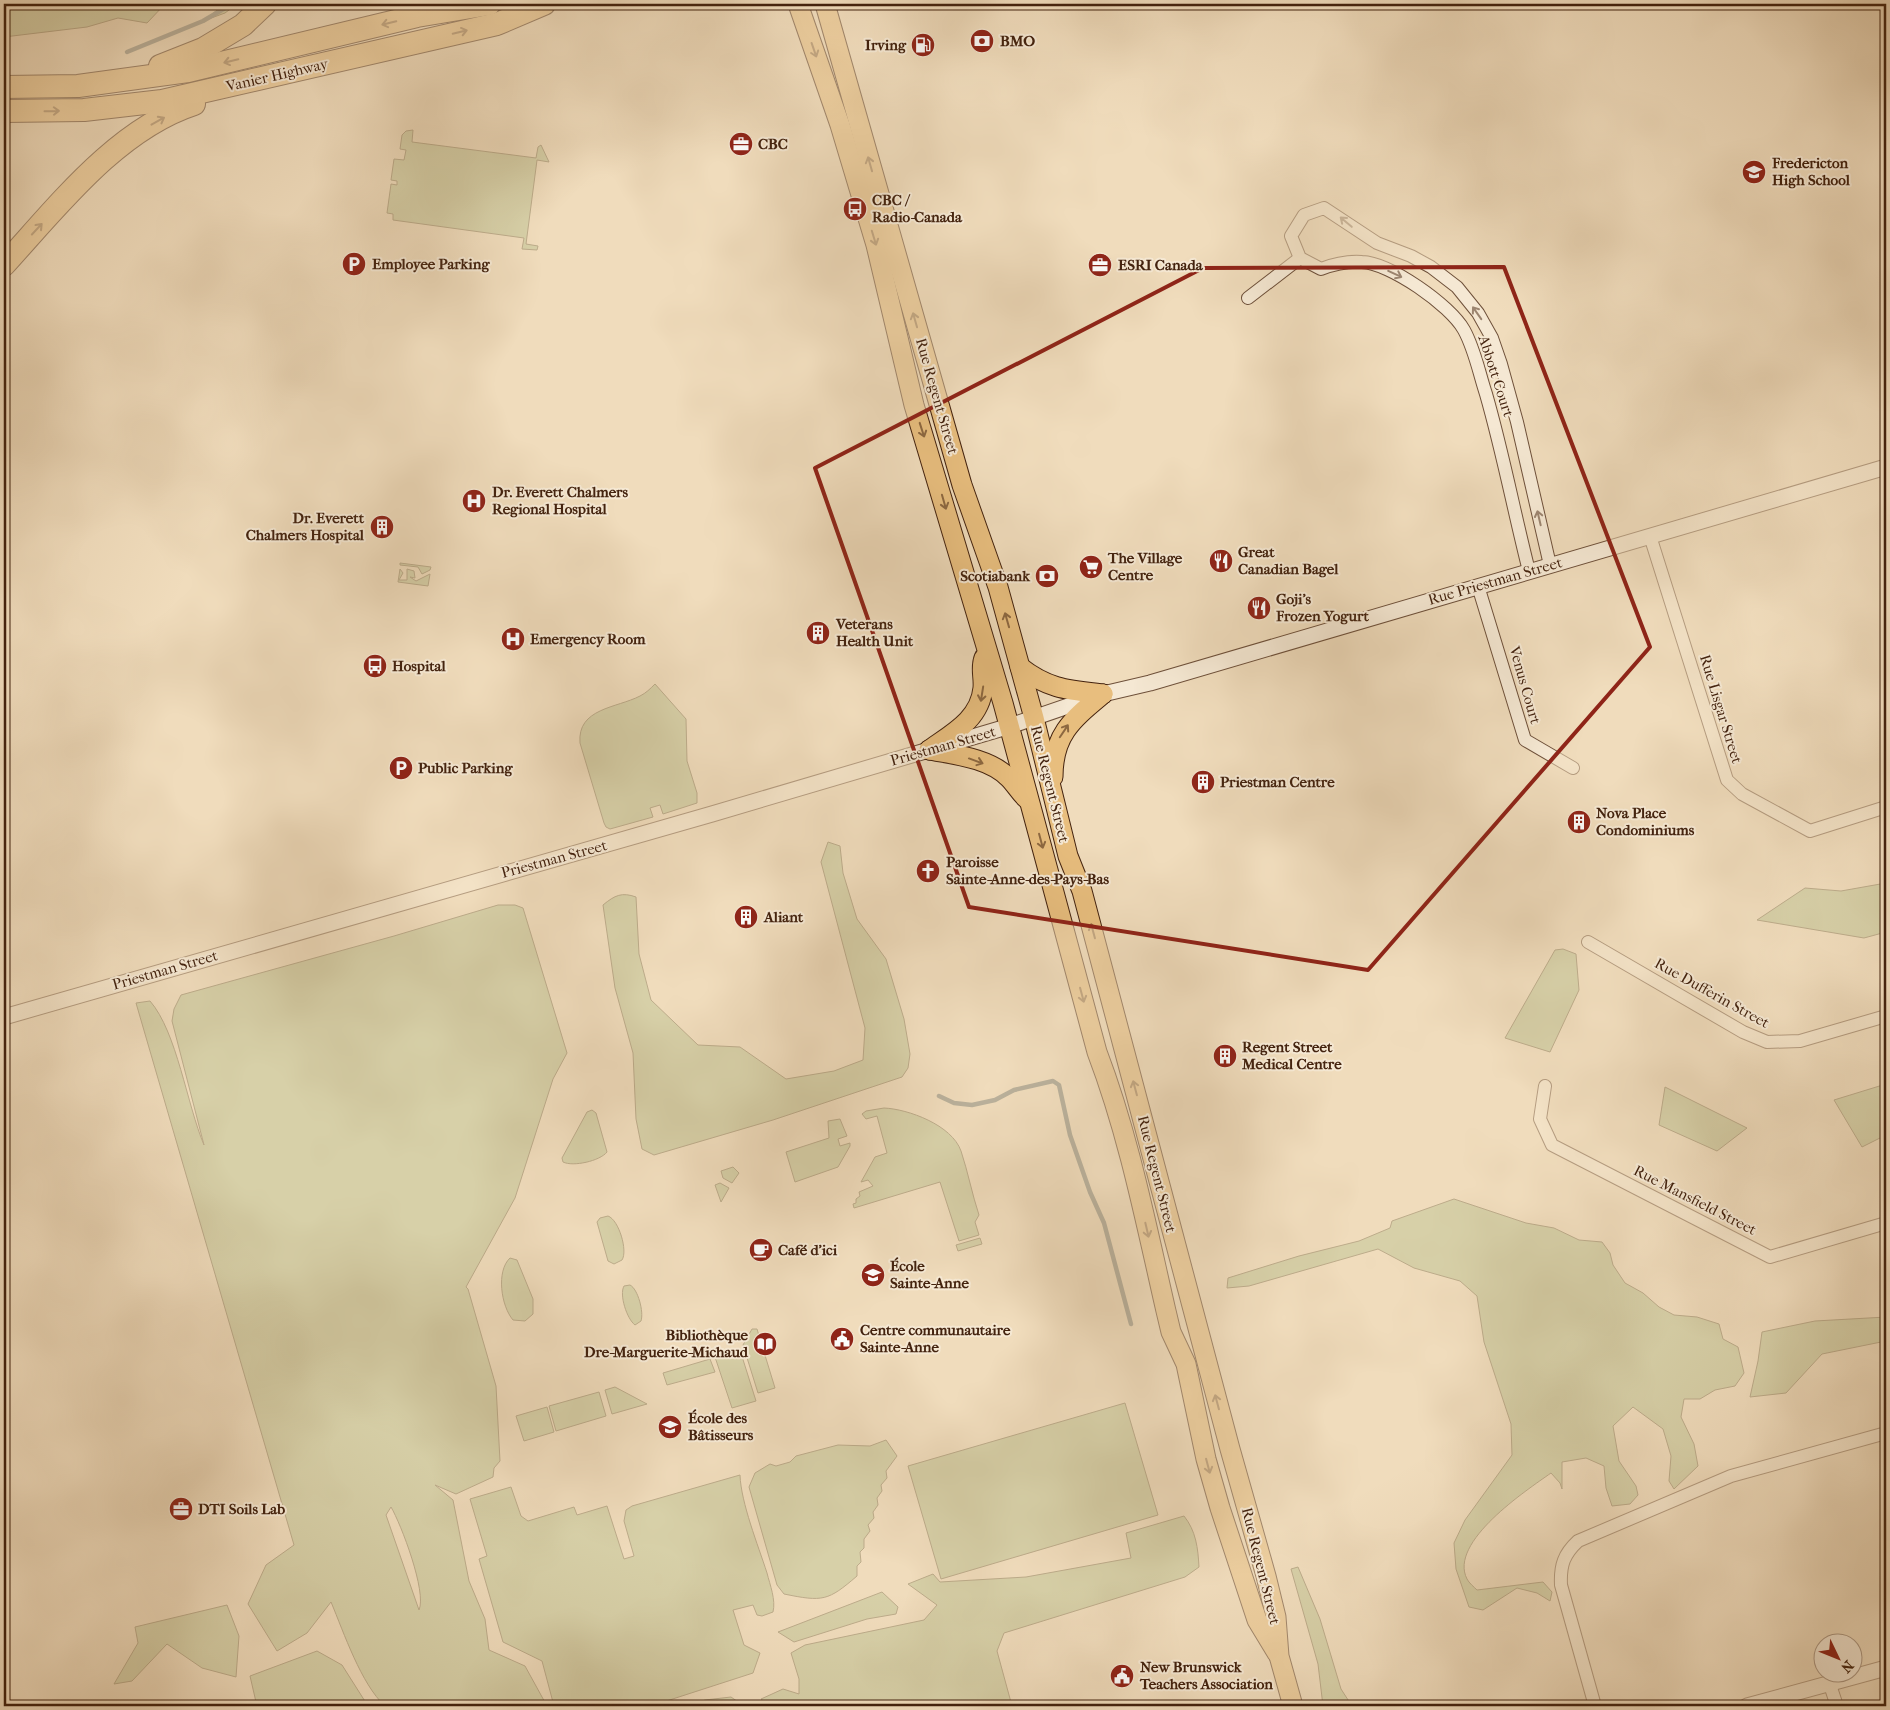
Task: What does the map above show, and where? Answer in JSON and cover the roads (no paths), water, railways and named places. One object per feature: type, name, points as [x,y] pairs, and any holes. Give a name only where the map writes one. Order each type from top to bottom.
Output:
[{"type":"highway","points":[[123,81],[203,49],[244,26],[265,4]]},
{"type":"highway","name":"Vanier Highway","points":[[4,87],[78,86],[188,71],[418,16],[489,4]]},
{"type":"highway","name":"Vanier Highway","points":[[4,111],[84,110],[162,101],[497,24],[544,4]]},
{"type":"highway","points":[[4,264],[91,171],[153,123],[188,105],[276,76]]},
{"type":"main road","name":"Rue Regent Street","points":[[798,4],[840,125],[873,236],[914,405],[1010,726],[1097,1052],[1112,1091],[1133,1165],[1171,1332],[1186,1364],[1199,1418],[1206,1459],[1220,1508],[1257,1620],[1279,1656]]},
{"type":"main road","name":"Rue Regent Street","points":[[826,6],[962,485],[988,554],[1020,666],[1068,856],[1082,891],[1272,1600],[1276,1617],[1279,1656],[1293,1706]]},
{"type":"main road","points":[[929,750],[971,718],[982,701],[984,680],[981,666],[987,647]]},
{"type":"main road","points":[[1020,666],[1036,679],[1058,688],[1103,694]]},
{"type":"main road","points":[[1053,795],[1053,768],[1056,747],[1061,736],[1073,719],[1103,694]]},
{"type":"main road","points":[[929,750],[978,760],[1000,771],[1030,803]]},
{"type":"main road","points":[[1133,1165],[1143,1190],[1151,1201],[1166,1209]]},
{"type":"main road","points":[[1199,1418],[1211,1438],[1230,1449]]},
{"type":"street","name":"Abbott Court","points":[[1529,571],[1494,423],[1474,355],[1463,329],[1443,306],[1398,274],[1364,262],[1340,263],[1321,269],[1300,258],[1291,236],[1304,216],[1324,208],[1377,243],[1411,256],[1431,268],[1457,288],[1478,313],[1492,338],[1501,364],[1517,422],[1550,565]]},
{"type":"street","points":[[1248,298],[1300,258]]},
{"type":"street","name":"Rue Priestman Street","points":[[1103,694],[1150,683],[1886,467]]},
{"type":"street","name":"Rue Lisgar Street","points":[[1650,536],[1726,780],[1742,794],[1810,830],[1832,825],[1886,807]]},
{"type":"street","name":"Venus Court","points":[[1478,586],[1525,740],[1573,768]]},
{"type":"street","name":"Priestman Street","points":[[4,1017],[929,750],[1010,726],[1103,694]]},
{"type":"street","name":"Rue Dufferin Street","points":[[1588,942],[1743,1032],[1767,1042],[1800,1041],[1886,1016]]},
{"type":"street","name":"Rue Mansfield Street","points":[[1545,1086],[1540,1119],[1552,1144],[1770,1257],[1886,1222]]},
{"type":"street","points":[[1595,1706],[1561,1585],[1560,1568],[1567,1551],[1578,1541],[1731,1476],[1886,1433]]},
{"type":"street","points":[[1747,1706],[1830,1685],[1886,1668]]},
{"type":"street","points":[[1830,1685],[1837,1706]]},
{"type":"waterway","points":[[127,52],[203,21],[232,4]]},
{"type":"waterway","points":[[939,1096],[954,1103],[972,1105],[995,1100],[1014,1090],[1053,1081],[1059,1085],[1070,1135],[1090,1192],[1104,1223],[1131,1324]]},
{"type":"place","name":"BMO","points":[[982,41]]},
{"type":"place","name":"Irving","points":[[923,45]]},
{"type":"place","name":"CBC","points":[[741,144]]},
{"type":"place","name":"Fredericton High School","points":[[1754,172]]},
{"type":"place","name":"CBC / Radio-Canada","points":[[855,209]]},
{"type":"place","name":"Employee Parking","points":[[354,264]]},
{"type":"place","name":"ESRI Canada","points":[[1100,265]]},
{"type":"place","name":"Dr. Everett Chalmers Regional Hospital","points":[[474,501]]},
{"type":"place","name":"Dr. Everett Chalmers Hospital","points":[[382,527]]},
{"type":"place","name":"Great Canadian Bagel","points":[[1221,561]]},
{"type":"place","name":"The Village Centre","points":[[1091,567]]},
{"type":"place","name":"Scotiabank","points":[[1047,576]]},
{"type":"place","name":"Goji's Frozen Yogurt","points":[[1259,608]]},
{"type":"place","name":"Veterans Health Unit","points":[[818,633]]},
{"type":"place","name":"Emergency Room","points":[[513,639]]},
{"type":"place","name":"Hospital","points":[[375,666]]},
{"type":"place","name":"Public Parking","points":[[401,768]]},
{"type":"place","name":"Priestman Centre","points":[[1203,782]]},
{"type":"place","name":"Nova Place Condominiums","points":[[1579,822]]},
{"type":"place","name":"Paroisse Sainte-Anne-des-Pays-Bas","points":[[928,871]]},
{"type":"place","name":"Aliant","points":[[746,917]]},
{"type":"place","name":"Regent Street Medical Centre","points":[[1225,1056]]},
{"type":"place","name":"Café d'ici","points":[[761,1250]]},
{"type":"place","name":"École Sainte-Anne","points":[[873,1275]]},
{"type":"place","name":"Centre communautaire Sainte-Anne","points":[[842,1339]]},
{"type":"place","name":"Bibliothèque Dre-Marguerite-Michaud","points":[[765,1344]]},
{"type":"place","name":"École des Bâtisseurs","points":[[670,1427]]},
{"type":"place","name":"DTI Soils Lab","points":[[181,1509]]},
{"type":"place","name":"New Brunswick Teachers Association","points":[[1122,1676]]}]
